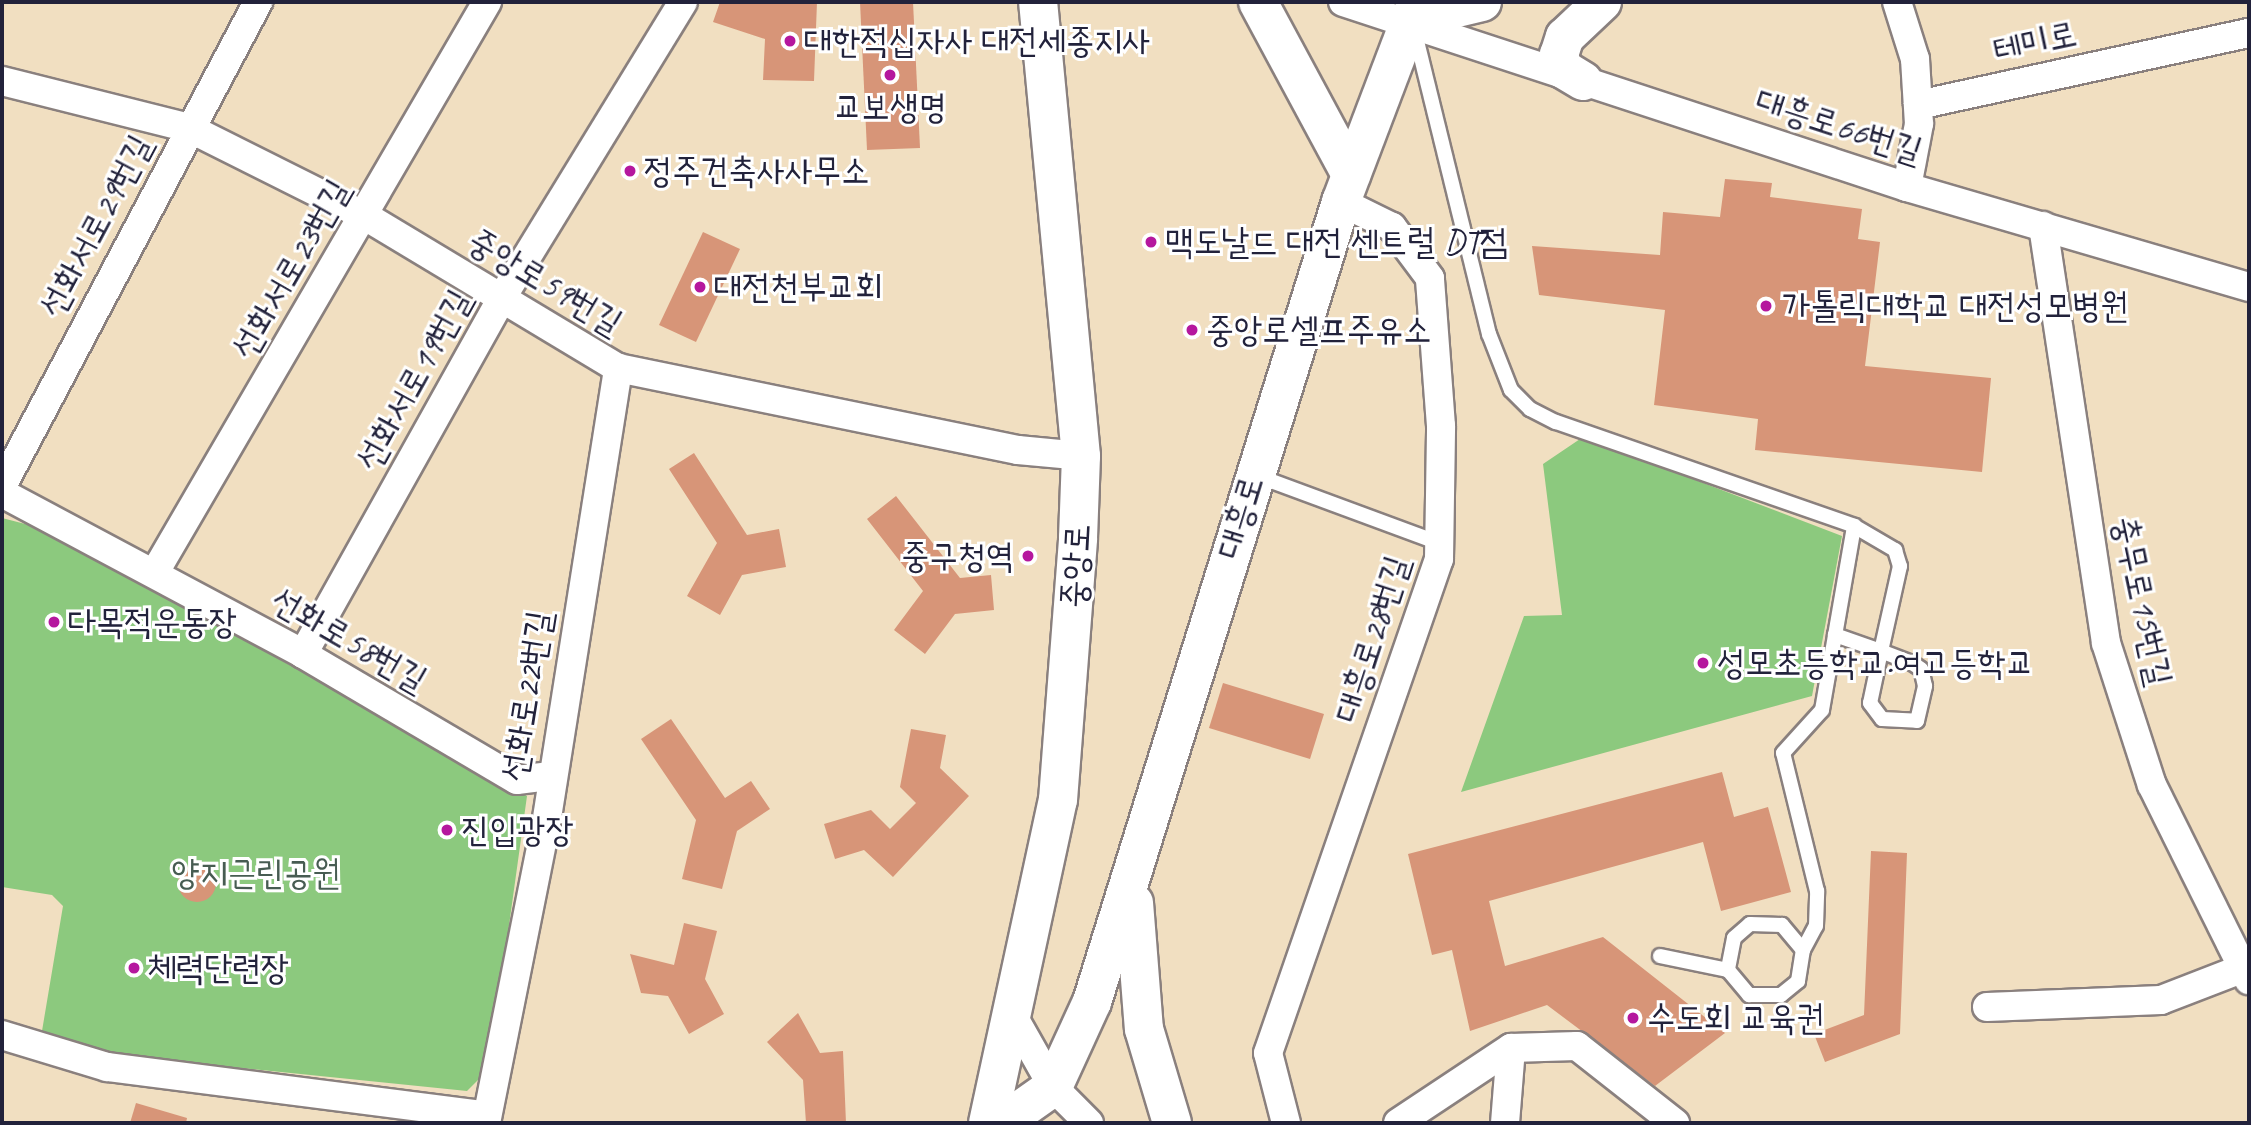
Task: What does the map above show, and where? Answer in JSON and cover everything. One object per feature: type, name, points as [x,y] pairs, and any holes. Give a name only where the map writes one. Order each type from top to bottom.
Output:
[{"type":"main road","name":"중앙로","points":[[988,1123],[1014,1018],[1058,800],[1081,456],[1038,2]]},
{"type":"main road","points":[[1258,2],[1346,188]]},
{"type":"main road","points":[[1414,11],[1482,2]]},
{"type":"main road","points":[[1583,81],[1563,69],[1559,55],[1565,37],[1602,2]]},
{"type":"main road","name":"대흥로","points":[[1046,1123],[1053,1087],[1092,1002],[1134,873],[1253,474],[1346,188],[1414,11]]},
{"type":"main road","points":[[1134,873],[1144,1029],[1172,1123]]},
{"type":"main road","points":[[1002,1123],[1053,1087]]},
{"type":"street","name":"선화서로29번길","points":[[2,486],[258,2]]},
{"type":"street","name":"선화서로23번길","points":[[155,572],[365,216],[487,2]]},
{"type":"street","name":"선화서로19번길","points":[[303,654],[501,299],[683,2]]},
{"type":"street","name":"대흥로66번길","points":[[1343,2],[1414,11],[1583,81],[1907,187],[2249,287]]},
{"type":"street","points":[[1897,2],[1915,59],[1918,105],[1907,187]]},
{"type":"street","name":"테미로","points":[[1918,105],[2249,33]]},
{"type":"street","name":"중앙로59번길","points":[[2,81],[189,128],[365,216],[618,368],[1018,450],[1081,456]]},
{"type":"street","name":"대흥로28번길","points":[[1286,1123],[1268,1053],[1439,559],[1441,426],[1430,278],[1392,227],[1346,188]]},
{"type":"street","name":"충무로15번길","points":[[1987,1007],[2161,1000],[2247,972],[2152,785],[2106,643],[2043,226]]},
{"type":"street","name":"선화로22번길","points":[[2,1035],[107,1067],[487,1119],[546,824],[549,776],[618,368]]},
{"type":"street","name":"선화로58번길","points":[[2,493],[155,572],[303,654],[517,780],[549,776]]},
{"type":"street","points":[[1014,1018],[1053,1087],[1089,1123]]},
{"type":"street","points":[[1398,1123],[1511,1048],[1577,1046],[1675,1123]]},
{"type":"street","points":[[1505,1123],[1511,1048]]},
{"type":"lane","points":[[1414,11],[1489,334],[1511,390],[1530,409],[1556,422],[1854,526],[1895,550],[1900,566],[1881,651],[1872,713],[1917,721],[1923,705],[1921,669],[1881,651],[1835,635]]},
{"type":"lane","points":[[1253,474],[1439,543]]},
{"type":"lane","points":[[1660,956],[1728,970],[1749,995],[1771,998],[1798,981],[1803,950],[1816,926],[1817,891],[1783,754],[1822,710],[1854,526]]},
{"type":"lane","points":[[1728,970],[1734,938],[1750,925],[1782,925],[1803,950]]},
{"type":"green space","points":[[1583,437],[1842,536],[1812,696],[1461,792],[1524,616],[1562,615],[1543,464]]},
{"type":"green space","name":"양지근린공원","points":[[2,518],[33,526],[112,567],[527,796],[489,1069],[467,1091],[105,1054],[42,1031],[63,906],[52,895],[2,887]]},
{"type":"building","name":"대한적십자사 대전세종지사","points":[[720,2],[817,2],[814,81],[763,80],[765,39],[713,22]]},
{"type":"building","name":"교보생명","points":[[860,2],[913,2],[920,148],[867,150]]},
{"type":"building","points":[[1725,179],[1772,183],[1770,197],[1862,209],[1858,239],[1880,242],[1865,366],[1991,378],[1982,472],[1755,450],[1758,419],[1654,405],[1665,310],[1539,295],[1532,246],[1660,255],[1663,212],[1720,217]]},
{"type":"building","name":"대전천부교회","points":[[703,232],[740,249],[696,342],[659,325]]},
{"type":"building","points":[[694,453],[747,535],[779,529],[786,567],[742,575],[720,615],[687,596],[717,543],[669,469]]},
{"type":"building","points":[[896,496],[960,578],[991,575],[994,610],[955,614],[925,654],[894,630],[923,591],[867,519]]},
{"type":"building","points":[[1223,683],[1324,714],[1310,759],[1209,728]]},
{"type":"building","points":[[671,719],[725,798],[751,781],[770,809],[737,831],[722,889],[682,879],[696,820],[641,739]]},
{"type":"building","points":[[911,729],[946,735],[940,768],[969,796],[893,877],[864,850],[835,859],[824,824],[871,810],[890,829],[916,803],[900,787]]},
{"type":"building","points":[[1722,772],[1734,817],[1768,807],[1791,892],[1721,911],[1703,842],[1489,901],[1505,966],[1603,937],[1725,1033],[1655,1086],[1547,1005],[1470,1031],[1452,950],[1432,955],[1408,854]]},
{"type":"building","points":[[1871,851],[1907,853],[1900,1034],[1825,1062],[1814,1034],[1864,1015]]},
{"type":"building","points":[[197,864],[210,870],[216,883],[210,896],[197,902],[184,896],[178,883],[184,870]]},
{"type":"building","points":[[684,923],[717,931],[705,979],[724,1014],[689,1034],[668,996],[641,993],[630,954],[674,965]]},
{"type":"building","points":[[798,1013],[820,1053],[843,1051],[846,1123],[806,1123],[803,1080],[767,1042]]},
{"type":"building","points":[[136,1103],[187,1118],[186,1123],[130,1123]]},
{"type":"place","name":"대한적십자사 대전세종지사","points":[[790,41]]},
{"type":"place","name":"교보생명","points":[[890,75]]},
{"type":"place","name":"정주건축사사무소","points":[[630,171]]},
{"type":"place","name":"맥도날드 대전 센트럴 DT점","points":[[1151,242]]},
{"type":"place","name":"대전천부교회","points":[[700,287]]},
{"type":"place","name":"가톨릭대학교 대전성모병원","points":[[1766,306]]},
{"type":"place","name":"중앙로셀프주유소","points":[[1192,330]]},
{"type":"place","name":"중구청역","points":[[1028,556]]},
{"type":"place","name":"다목적운동장","points":[[54,622]]},
{"type":"place","name":"성모초등학교.여고등학교","points":[[1703,663]]},
{"type":"place","name":"진입광장","points":[[447,830]]},
{"type":"place","name":"체력단련장","points":[[134,968]]},
{"type":"place","name":"수도회 교육권","points":[[1633,1018]]}]
